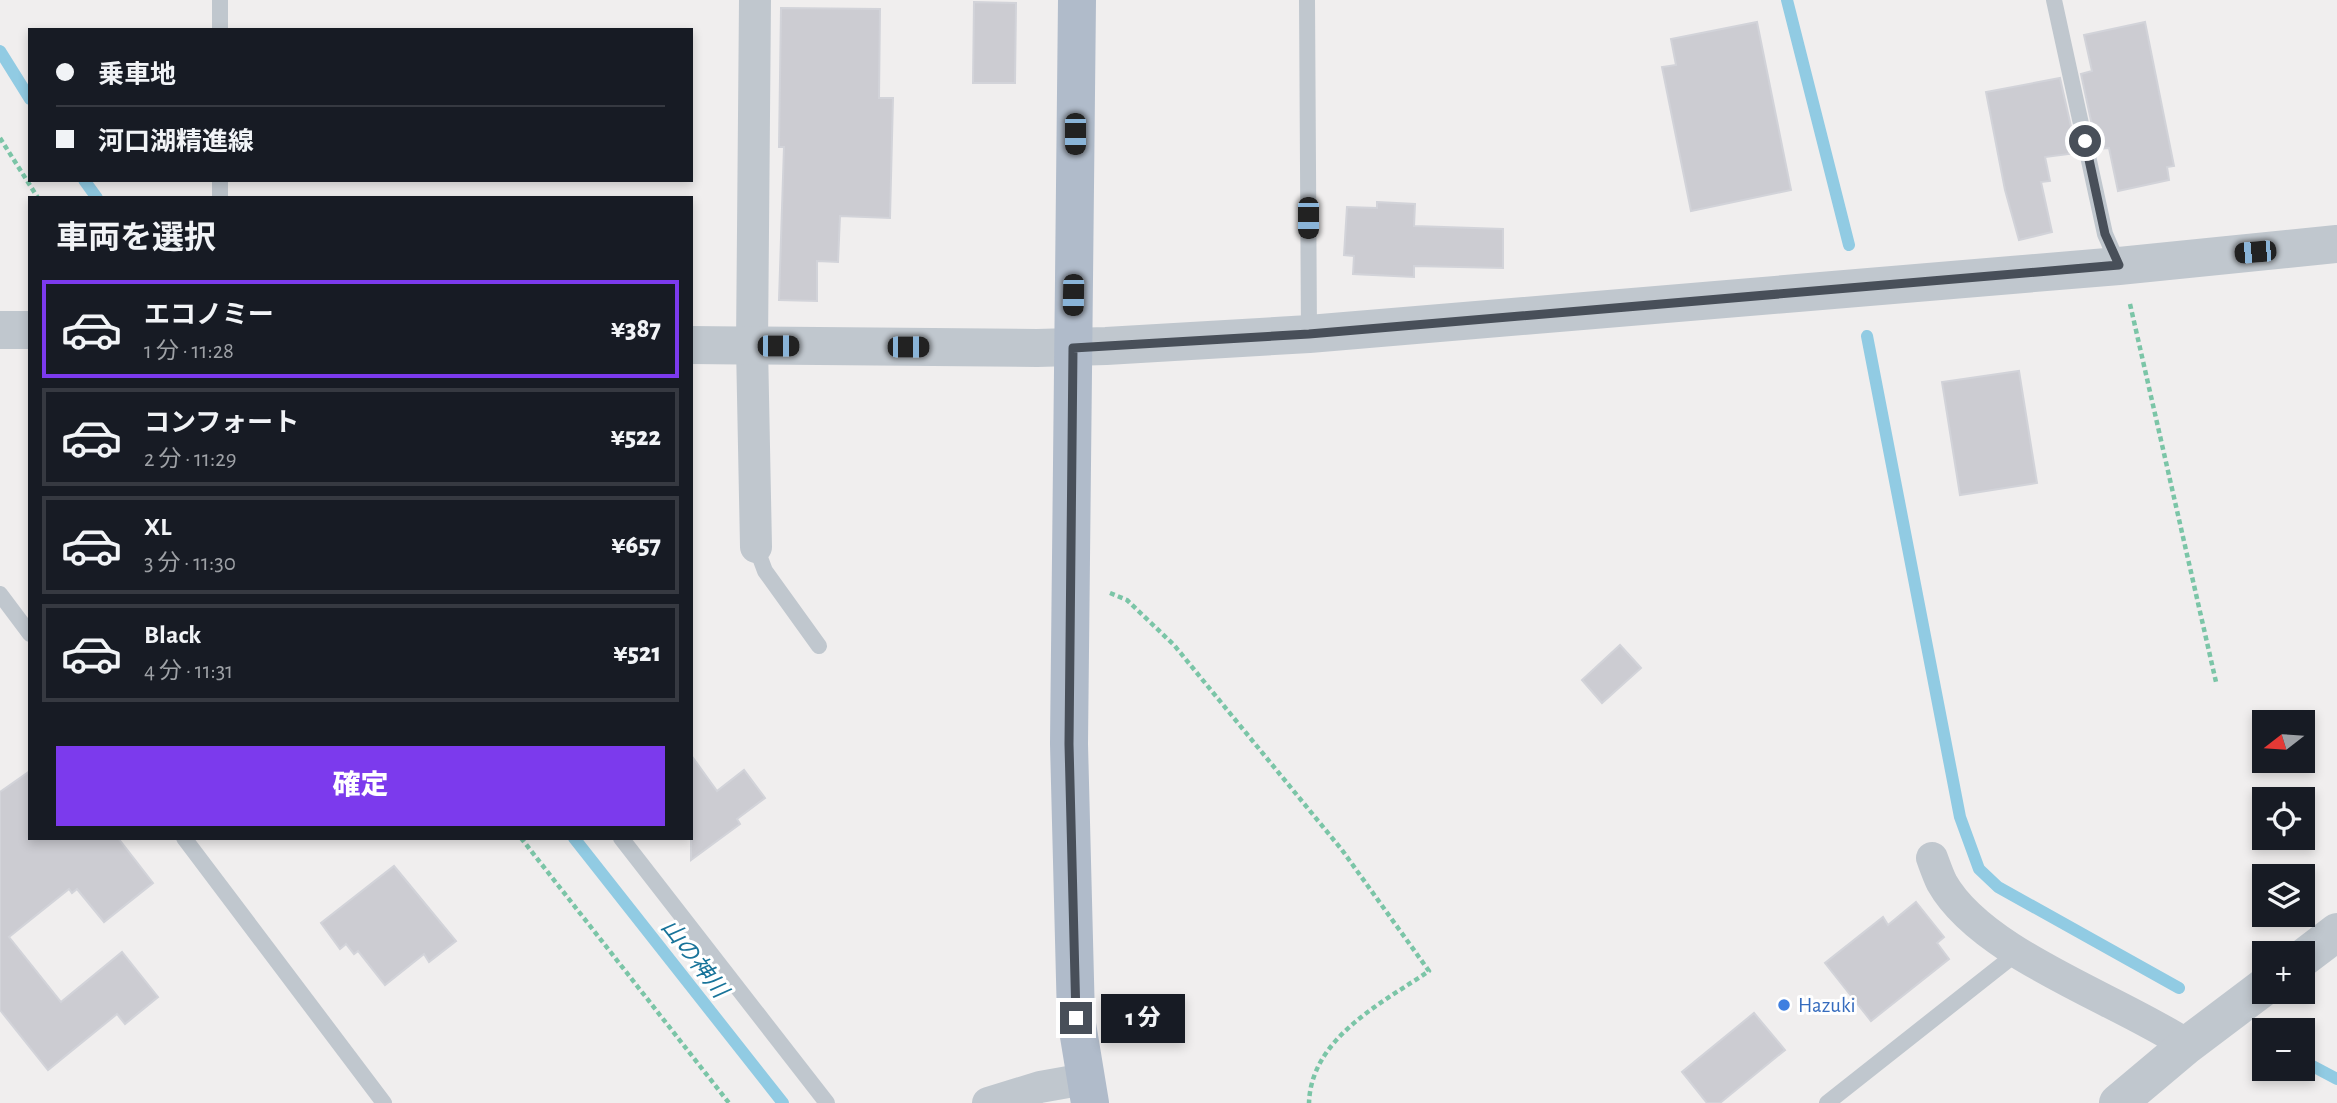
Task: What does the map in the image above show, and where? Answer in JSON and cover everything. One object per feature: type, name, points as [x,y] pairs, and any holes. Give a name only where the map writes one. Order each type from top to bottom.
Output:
[{"type":"main road","points":[[1077,0],[1069,744],[1072,948],[1076,1018],[1088,1091]]},
{"type":"street","points":[[755,0],[752,346],[756,547]]},
{"type":"street","points":[[693,345],[1073,348],[1309,334],[2337,244]]},
{"type":"street","points":[[0,330],[28,330]]},
{"type":"street","points":[[1932,858],[1942,884],[1962,909],[2017,953],[2154,1023],[2187,1045]]},
{"type":"street","points":[[2315,949],[2337,932]]},
{"type":"street","points":[[2118,1103],[2187,1045],[2252,996]]},
{"type":"street","points":[[988,1103],[1040,1087],[1088,1091]]},
{"type":"lane","points":[[220,0],[220,28]]},
{"type":"lane","points":[[1307,0],[1309,334]]},
{"type":"lane","points":[[2054,0],[2105,234],[2119,265]]},
{"type":"lane","points":[[756,547],[765,571],[819,646]]},
{"type":"lane","points":[[0,594],[28,631]]},
{"type":"lane","points":[[186,840],[384,1103]]},
{"type":"lane","points":[[623,840],[827,1103]]},
{"type":"lane","points":[[1827,1103],[2017,953]]},
{"type":"path","points":[[0,138],[37,196]]},
{"type":"path","points":[[2119,265],[2216,682]]},
{"type":"path","points":[[1070,579],[1127,600],[1174,645],[1342,850],[1429,971],[1347,1029],[1322,1058],[1309,1093],[1309,1103]]},
{"type":"path","points":[[524,840],[729,1103]]},
{"type":"building","points":[[974,2],[1016,3],[1015,83],[973,83]]},
{"type":"building","points":[[781,8],[880,9],[879,98],[893,98],[890,218],[840,216],[838,262],[817,261],[817,301],[779,300],[784,147],[779,147]]},
{"type":"building","points":[[1757,22],[1791,190],[1691,211],[1662,67],[1676,65],[1671,39]]},
{"type":"building","points":[[2145,22],[2174,166],[2167,167],[2169,180],[2118,191],[2109,148],[2097,149],[2081,74],[2092,71],[2084,35]]},
{"type":"building","points":[[2060,78],[2077,153],[2045,157],[2050,181],[2041,182],[2052,232],[2019,240],[2005,190],[1986,92]]},
{"type":"building","points":[[1377,202],[1415,204],[1414,226],[1503,229],[1503,268],[1414,266],[1414,277],[1353,274],[1354,256],[1344,255],[1347,207],[1377,208]]},
{"type":"building","points":[[2019,371],[2037,483],[1960,495],[1942,382]]},
{"type":"building","points":[[1620,645],[1641,668],[1602,703],[1582,680]]},
{"type":"building","points":[[693,758],[717,791],[744,770],[765,798],[737,819],[740,824],[691,860]]},
{"type":"building","points":[[28,772],[28,840],[120,840],[153,883],[104,922],[77,889],[72,893],[69,889],[9,937],[61,1002],[122,952],[158,997],[125,1024],[117,1014],[48,1070],[0,1010],[0,792]]},
{"type":"building","points":[[394,866],[456,941],[429,962],[424,954],[385,985],[358,951],[354,954],[346,944],[340,949],[321,923]]},
{"type":"building","points":[[1916,902],[1944,937],[1937,943],[1949,959],[1871,1021],[1825,963],[1883,917],[1888,925]]},
{"type":"building","points":[[1754,1013],[1785,1050],[1720,1103],[1707,1103],[1682,1072]]},
{"type":"waterway","points":[[1787,0],[1849,245]]},
{"type":"waterway","name":"山の神川","points":[[0,51],[28,96]]},
{"type":"waterway","name":"山の神川","points":[[85,182],[96,196]]},
{"type":"waterway","points":[[1867,336],[1960,817],[1979,869],[1998,887],[2179,988]]},
{"type":"waterway","name":"山の神川","points":[[576,840],[783,1103]]},
{"type":"waterway","points":[[2315,1067],[2337,1079]]},
{"type":"place","name":"Hazuki","points":[[1784,1005]]},
{"type":"route","points":[[1076,1018],[1072,948],[1069,744],[1073,348],[1309,334],[2119,265],[2105,234],[2085,141]]}]
